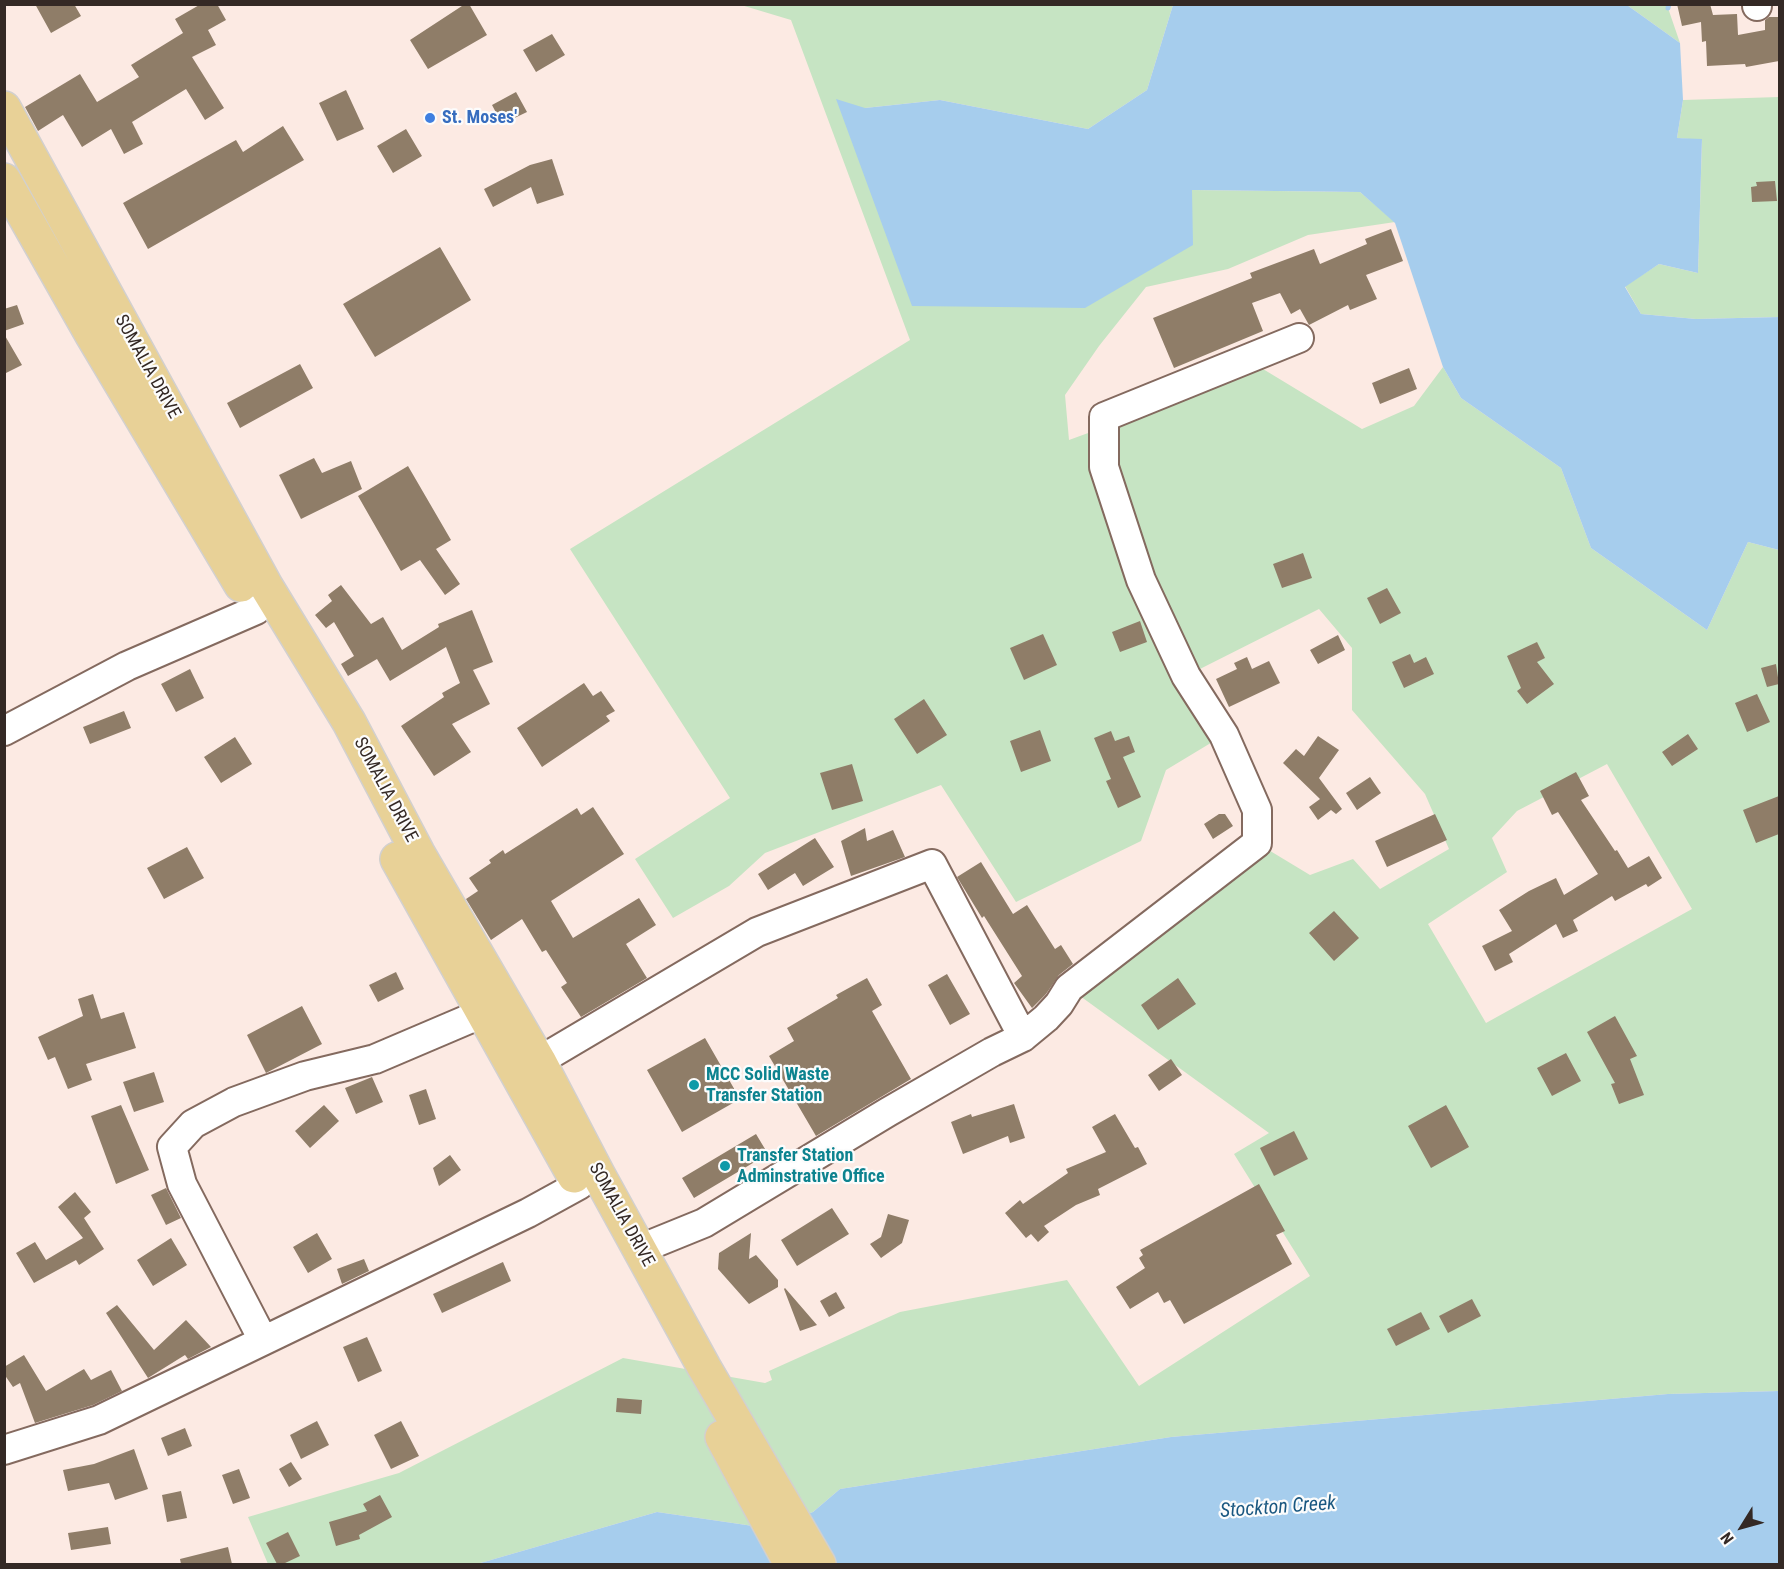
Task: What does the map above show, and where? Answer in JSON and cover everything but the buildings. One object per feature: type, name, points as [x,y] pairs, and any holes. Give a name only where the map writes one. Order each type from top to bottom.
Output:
[{"type":"main road","name":"SOMALIA DRIVE","points":[[4,108],[266,586],[349,722],[418,853],[540,1061],[598,1174],[704,1367],[758,1480]]},
{"type":"main road","name":"SOMALIA DRIVE","points":[[4,180],[92,335],[341,753],[416,895],[579,1185],[709,1408],[758,1480]]},
{"type":"main road","points":[[758,1480],[791,1564]]},
{"type":"main road","points":[[758,1480],[819,1564]]},
{"type":"street","points":[[640,1249],[704,1223],[888,1112],[992,1052],[1023,1037],[1046,1018],[1069,988],[1257,843],[1257,810],[1224,735],[1186,676],[1142,580],[1104,468],[1104,417],[1299,338]]},
{"type":"street","points":[[4,731],[127,666],[256,610]]},
{"type":"street","points":[[540,1061],[757,932],[932,864],[1023,1037]]},
{"type":"street","points":[[263,1340],[182,1184],[172,1147],[193,1124],[234,1102],[305,1076],[375,1059],[483,1013]]},
{"type":"street","points":[[4,1450],[99,1419],[528,1213],[579,1185]]},
{"type":"green space","points":[[741,5],[1173,5],[1147,90],[1088,129],[940,100],[865,108],[913,306],[1192,190],[1360,192],[1395,222],[1308,235],[1228,269],[1146,287],[1099,346],[1065,395],[1069,440],[1263,369],[1362,429],[1414,406],[1443,367],[1461,398],[1561,468],[1591,548],[1707,630],[1748,542],[1779,550],[1779,1391],[1668,1394],[1171,1437],[840,1489],[813,1512],[767,1528],[657,1512],[477,1564],[268,1564],[248,1517],[399,1473],[623,1358],[765,1383],[772,1380],[769,1371],[900,1312],[1067,1280],[1139,1386],[1310,1276],[1234,1154],[1269,1133],[1069,988],[1257,843],[1310,875],[1353,859],[1380,889],[1449,849],[1425,794],[1352,710],[1352,648],[1319,609],[1186,676],[1224,735],[1166,770],[1141,841],[1016,902],[941,785],[765,853],[729,886],[673,918],[635,859],[730,798],[570,549],[910,340],[791,20]],"holes":[[[1607,764],[1692,909],[1486,1023],[1428,924],[1507,872],[1492,838],[1517,811]]]},
{"type":"green space","points":[[1627,5],[1669,5],[1680,43]]},
{"type":"green space","points":[[1779,97],[1779,317],[1696,319],[1641,314],[1625,286],[1659,264],[1698,273],[1702,140],[1677,138],[1683,100]]},
{"type":"water","points":[[1173,5],[1627,5],[1680,43],[1683,100],[1677,138],[1702,139],[1698,273],[1659,264],[1625,287],[1641,314],[1696,319],[1780,317],[1779,550],[1748,542],[1707,630],[1591,548],[1561,468],[1461,398],[1443,367],[1395,223],[1360,192],[1192,190],[1193,245],[1085,308],[912,306],[836,99],[865,108],[940,100],[1088,129],[1147,90]]},
{"type":"water","name":"Stockton Creek","points":[[1779,1391],[1779,1564],[477,1564],[657,1512],[767,1528],[813,1512],[840,1489],[1171,1437],[1668,1394]]},
{"type":"waterway","points":[[1668,8],[1669,4]]},
{"type":"place","name":"St. Moses'","points":[[430,118]]},
{"type":"place","name":"MCC Solid Waste Transfer Station","points":[[694,1085]]},
{"type":"place","name":"Transfer Station Adminstrative Office","points":[[725,1166]]}]
